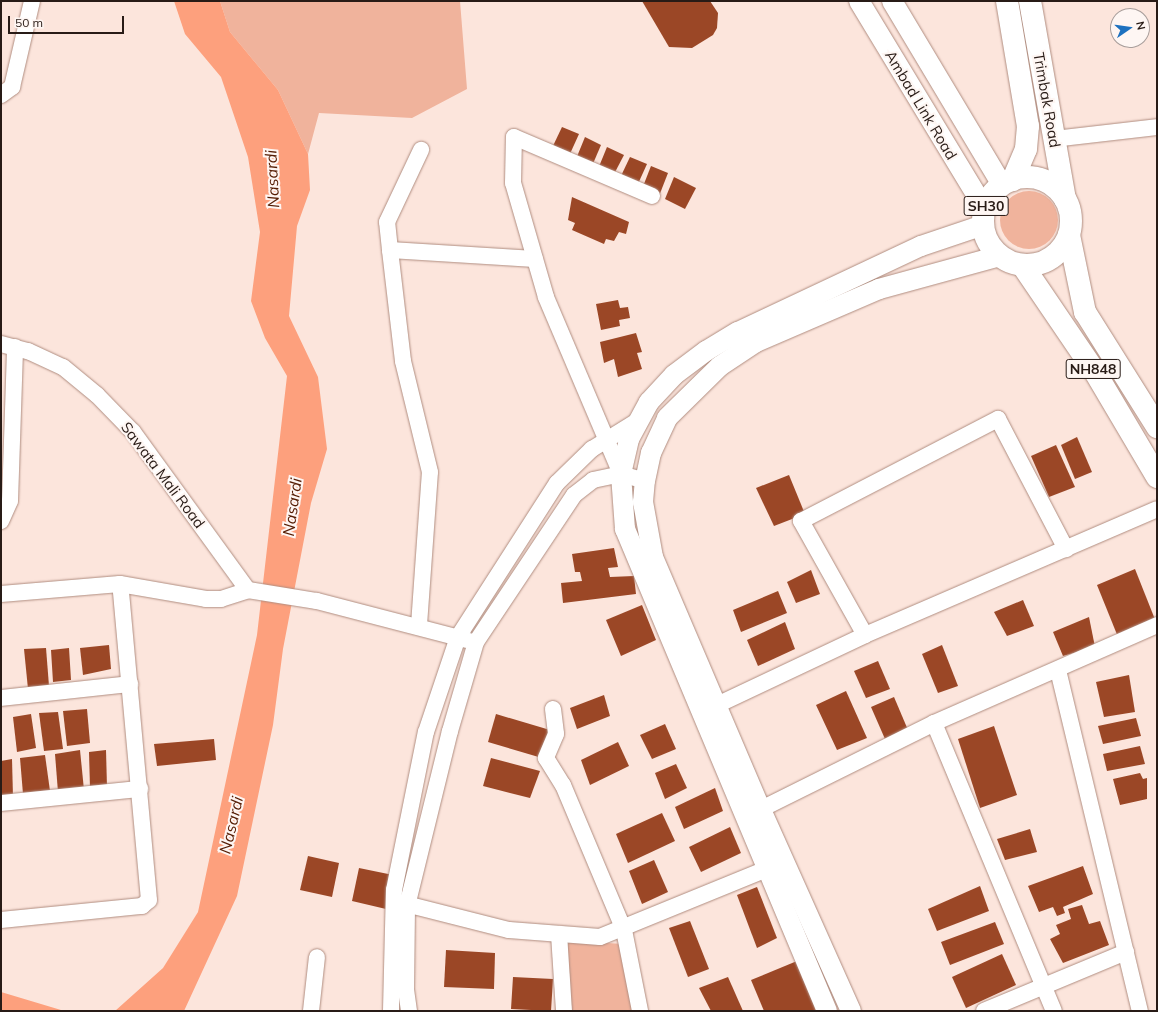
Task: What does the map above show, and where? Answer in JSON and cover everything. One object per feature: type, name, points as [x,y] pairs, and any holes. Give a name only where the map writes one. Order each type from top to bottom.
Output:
[{"type":"highway","name":"Trimbak Road","points":[[984,217],[1008,182],[1026,149],[1028,126],[1007,1]]},
{"type":"highway","name":"Trimbak Road","points":[[1030,1],[1065,199],[1070,216],[1069,235],[1085,312],[1157,427]]},
{"type":"highway","name":"SH30","points":[[1008,182],[1031,177],[1046,181],[1065,199]]},
{"type":"highway","name":"SH30","points":[[984,217],[990,245],[1000,256]]},
{"type":"highway","points":[[1000,256],[1023,266],[1047,260],[1058,252],[1069,235]]},
{"type":"highway","name":"NH848","points":[[1023,266],[1095,372],[1157,477]]},
{"type":"main road","name":"Ambad Link Road","points":[[859,1],[984,217]]},
{"type":"main road","name":"Ambad Link Road","points":[[892,1],[1008,182]]},
{"type":"main road","points":[[852,1011],[753,812],[625,529],[621,474],[629,439],[639,420],[649,402],[674,375],[738,332],[984,217]]},
{"type":"main road","points":[[827,1011],[767,869],[753,812],[717,705],[653,556],[643,502],[644,481],[651,453],[667,418],[720,366],[756,342],[879,289],[1000,256]]},
{"type":"street","points":[[1,95],[12,87],[32,1]]},
{"type":"street","points":[[1054,139],[1157,127]]},
{"type":"street","points":[[621,474],[546,297],[513,183],[514,137],[652,196]]},
{"type":"street","points":[[419,625],[430,472],[402,361],[388,222],[421,150]]},
{"type":"street","points":[[390,250],[535,260]]},
{"type":"street","points":[[1,521],[10,501],[8,345]]},
{"type":"street","name":"Sawata Mali Road","points":[[8,345],[63,367],[133,432],[248,590]]},
{"type":"street","points":[[865,635],[801,521],[998,419],[1066,548]]},
{"type":"street","points":[[391,1011],[400,903],[426,732],[458,637],[557,483],[607,438],[639,420]]},
{"type":"street","points":[[409,1011],[400,903],[476,642],[574,495],[593,480],[621,474],[644,481]]},
{"type":"street","points":[[717,705],[865,635],[1157,509]]},
{"type":"street","points":[[1,920],[147,904],[151,896],[120,584]]},
{"type":"street","points":[[1,594],[120,584],[206,599],[226,598],[248,590],[317,601],[419,625],[476,642]]},
{"type":"street","points":[[753,812],[934,723],[1058,670],[1157,625]]},
{"type":"street","points":[[1058,670],[1140,1011]]},
{"type":"street","points":[[1,698],[130,684]]},
{"type":"street","points":[[553,709],[556,734],[546,758],[563,785],[624,930],[640,1011]]},
{"type":"street","points":[[934,723],[1054,1011]]},
{"type":"street","points":[[1,803],[140,789]]},
{"type":"street","points":[[400,903],[509,930],[600,937],[624,930],[767,869]]},
{"type":"street","points":[[559,934],[564,1011]]},
{"type":"street","points":[[984,1011],[1044,984],[1126,952]]},
{"type":"street","points":[[311,1011],[317,957]]},
{"type":"shaded area","points":[[220,1],[460,1],[467,89],[412,118],[319,113],[308,154],[278,90],[230,32]]},
{"type":"shaded area","points":[[1029,191],[1040,193],[1053,204],[1056,209],[1058,220],[1056,231],[1045,244],[1040,247],[1029,249],[1018,247],[1005,236],[1002,231],[1000,220],[1002,209],[1013,196],[1018,193]]},
{"type":"shaded area","points":[[570,941],[624,944],[636,1011],[555,1011],[555,961]]},
{"type":"water","name":"Nasardi","points":[[174,1],[220,1],[230,32],[278,90],[308,154],[310,190],[297,226],[289,316],[318,377],[327,449],[311,503],[283,649],[273,725],[237,896],[184,1011],[115,1011],[163,968],[198,912],[257,635],[287,376],[265,338],[251,301],[260,232],[248,157],[221,77],[185,34]]},
{"type":"water","points":[[1,992],[61,1010],[69,1011],[1,1011]]},
{"type":"building","points":[[642,1],[710,1],[718,13],[717,28],[713,35],[692,48],[669,47]]},
{"type":"building","points":[[562,127],[579,134],[569,156],[552,148]]},
{"type":"building","points":[[585,137],[601,145],[592,166],[576,159]]},
{"type":"building","points":[[607,147],[624,155],[613,176],[598,169]]},
{"type":"building","points":[[630,157],[647,164],[637,186],[620,178]]},
{"type":"building","points":[[651,166],[668,173],[659,196],[642,189]]},
{"type":"building","points":[[674,177],[696,188],[685,209],[665,199]]},
{"type":"building","points":[[572,197],[629,222],[626,234],[619,232],[614,241],[606,239],[604,244],[572,230],[575,223],[568,220]]},
{"type":"building","points":[[618,300],[620,308],[628,307],[630,318],[619,320],[620,326],[601,330],[596,304]]},
{"type":"building","points":[[636,333],[642,352],[637,353],[642,369],[618,377],[614,359],[604,363],[600,342]]},
{"type":"building","points":[[1077,437],[1092,472],[1075,479],[1061,445]]},
{"type":"building","points":[[1056,445],[1075,487],[1049,497],[1031,456]]},
{"type":"building","points":[[789,475],[805,514],[774,526],[756,488]]},
{"type":"building","points":[[614,548],[618,567],[608,568],[610,577],[634,576],[636,594],[563,603],[561,583],[582,581],[580,572],[575,572],[572,554]]},
{"type":"building","points":[[1135,569],[1156,622],[1118,637],[1097,585]]},
{"type":"building","points":[[811,570],[820,594],[796,603],[787,582]]},
{"type":"building","points":[[778,591],[787,613],[741,632],[733,610]]},
{"type":"building","points":[[1023,600],[1034,626],[1007,636],[994,612]]},
{"type":"building","points":[[642,605],[656,640],[621,656],[606,620]]},
{"type":"building","points":[[1089,617],[1095,647],[1063,656],[1053,632]]},
{"type":"building","points":[[785,622],[795,649],[758,666],[747,640]]},
{"type":"building","points":[[109,645],[111,669],[83,675],[80,648]]},
{"type":"building","points":[[942,645],[958,686],[938,693],[922,654]]},
{"type":"building","points":[[46,648],[49,686],[28,689],[24,649]]},
{"type":"building","points":[[69,648],[71,680],[53,682],[51,650]]},
{"type":"building","points":[[878,661],[890,689],[866,698],[854,671]]},
{"type":"building","points":[[1129,675],[1135,712],[1104,717],[1096,682]]},
{"type":"building","points":[[846,691],[867,738],[837,750],[816,705]]},
{"type":"building","points":[[604,695],[610,716],[577,729],[570,708]]},
{"type":"building","points":[[894,697],[908,730],[885,739],[871,707]]},
{"type":"building","points":[[87,709],[90,743],[67,746],[63,711]]},
{"type":"building","points":[[58,712],[63,749],[44,751],[39,713]]},
{"type":"building","points":[[31,714],[36,748],[17,752],[13,717]]},
{"type":"building","points":[[496,714],[550,730],[542,758],[488,742]]},
{"type":"building","points":[[1136,718],[1141,736],[1103,744],[1098,726]]},
{"type":"building","points":[[665,724],[676,749],[652,759],[640,735]]},
{"type":"building","points":[[994,726],[1017,795],[980,808],[958,739]]},
{"type":"building","points":[[214,739],[216,760],[157,766],[154,744]]},
{"type":"building","points":[[618,742],[629,766],[590,785],[581,760]]},
{"type":"building","points":[[1140,746],[1145,764],[1107,771],[1103,754]]},
{"type":"building","points":[[80,750],[84,790],[58,792],[55,754]]},
{"type":"building","points":[[106,750],[107,787],[90,788],[89,752]]},
{"type":"building","points":[[45,755],[50,791],[23,794],[20,758]]},
{"type":"building","points":[[491,758],[540,771],[530,798],[483,786]]},
{"type":"building","points":[[12,759],[13,797],[1,798],[1,761]]},
{"type":"building","points":[[676,764],[687,788],[665,799],[655,773]]},
{"type":"building","points":[[1140,773],[1143,779],[1147,778],[1147,799],[1120,805],[1113,779]]},
{"type":"building","points":[[715,788],[723,811],[684,829],[675,807]]},
{"type":"building","points":[[662,813],[675,841],[628,863],[616,834]]},
{"type":"building","points":[[730,827],[741,853],[701,872],[689,847]]},
{"type":"building","points":[[1030,829],[1037,852],[1005,860],[997,839]]},
{"type":"building","points":[[308,856],[339,863],[332,897],[300,890]]},
{"type":"building","points":[[654,860],[668,892],[642,904],[629,871]]},
{"type":"building","points":[[1083,866],[1093,894],[1063,907],[1065,913],[1057,916],[1053,907],[1039,912],[1028,886]]},
{"type":"building","points":[[359,868],[393,875],[386,909],[352,901]]},
{"type":"building","points":[[980,886],[989,911],[937,931],[928,909]]},
{"type":"building","points":[[757,887],[777,938],[757,948],[737,895]]},
{"type":"building","points":[[1082,905],[1089,924],[1100,921],[1109,945],[1063,963],[1050,939],[1060,934],[1056,925],[1071,919],[1068,909]]},
{"type":"building","points":[[690,921],[709,969],[688,977],[669,928]]},
{"type":"building","points":[[995,922],[1004,944],[950,965],[941,942]]},
{"type":"building","points":[[446,950],[495,953],[494,989],[444,987]]},
{"type":"building","points":[[1002,954],[1016,985],[966,1008],[952,977]]},
{"type":"building","points":[[797,961],[817,1011],[764,1011],[751,980]]},
{"type":"building","points":[[513,977],[553,979],[551,1011],[511,1009]]},
{"type":"building","points":[[728,977],[743,1011],[711,1011],[699,988]]}]
